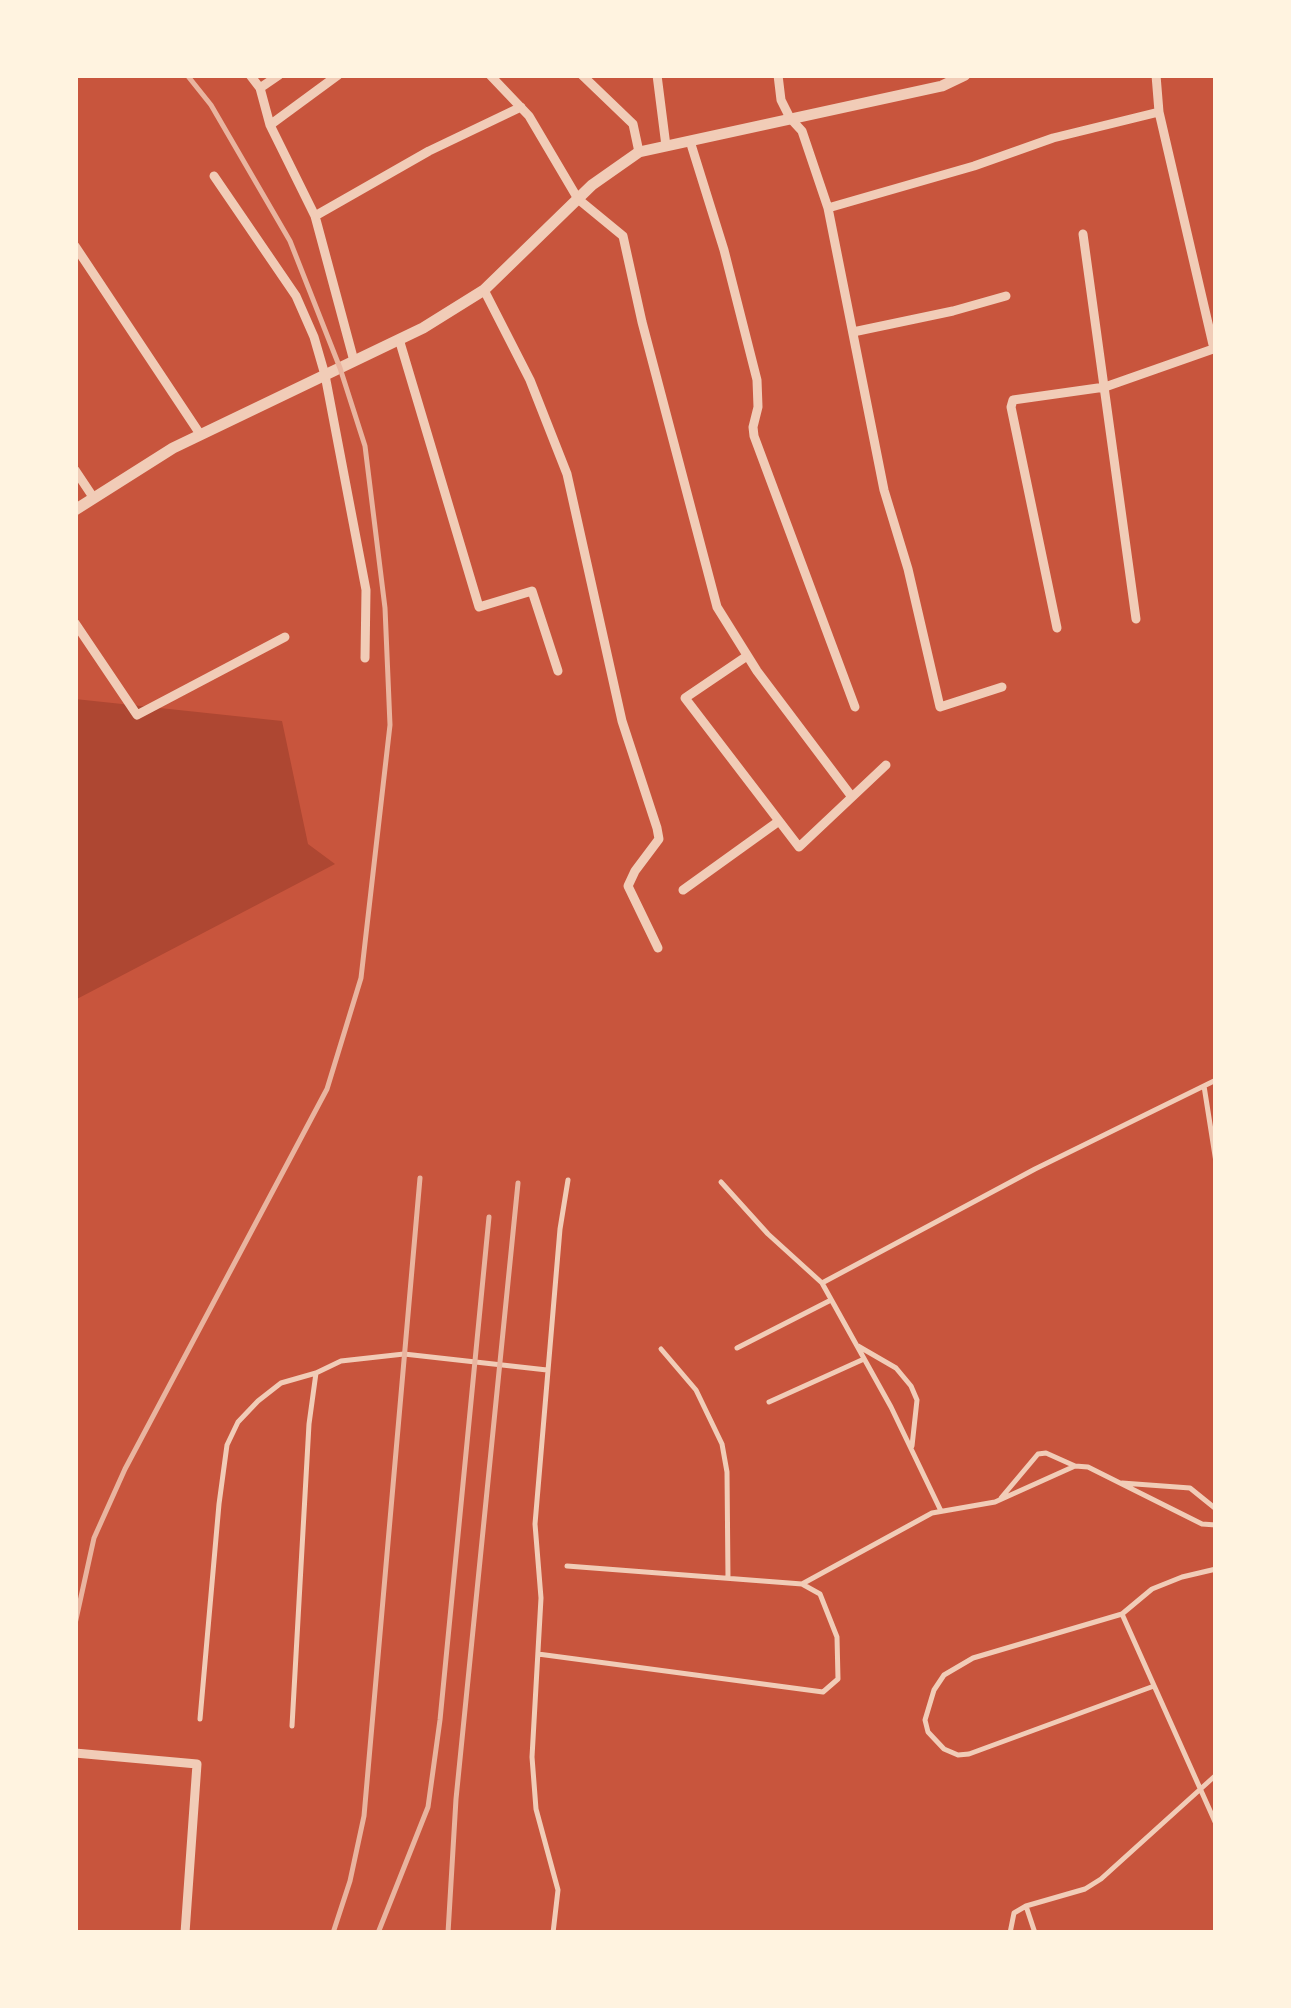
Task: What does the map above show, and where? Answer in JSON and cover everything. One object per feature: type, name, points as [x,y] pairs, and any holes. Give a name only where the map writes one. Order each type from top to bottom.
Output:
[{"type":"street","points":[[250,75],[260,88],[270,125],[314,216],[354,361]]},
{"type":"street","points":[[260,88],[279,75]]},
{"type":"street","points":[[270,125],[338,75]]},
{"type":"street","points":[[490,75],[530,116],[578,199],[623,236],[717,607],[747,656],[852,797]]},
{"type":"street","points":[[582,75],[633,124],[639,152]]},
{"type":"street","points":[[657,75],[666,146]]},
{"type":"street","points":[[778,75],[781,100],[802,131],[828,208],[884,490],[908,569],[940,707],[1002,687]]},
{"type":"street","points":[[75,510],[200,434],[399,339],[484,290],[592,185],[639,152],[942,86],[965,75]]},
{"type":"street","points":[[1057,628],[1011,406],[1017,397],[1105,387],[1215,349],[1159,112],[1156,75]]},
{"type":"street","points":[[314,216],[429,151],[520,107]]},
{"type":"street","points":[[828,208],[974,166],[1053,138],[1159,112]]},
{"type":"street","points":[[690,141],[724,250],[757,380],[754,436],[855,707]]},
{"type":"street","points":[[214,176],[296,296],[314,337],[325,375],[366,590],[365,658]]},
{"type":"street","points":[[1083,234],[1136,618]]},
{"type":"street","points":[[75,246],[200,434]]},
{"type":"street","points":[[484,290],[530,380],[567,474],[622,721],[658,828],[659,839],[628,886],[658,948]]},
{"type":"street","points":[[853,332],[953,312],[1006,296]]},
{"type":"street","points":[[399,339],[478,608],[532,591],[558,671]]},
{"type":"street","points":[[75,470],[93,497]]},
{"type":"street","points":[[75,623],[137,715],[285,637]]},
{"type":"street","points":[[747,656],[685,698],[799,847],[886,765]]},
{"type":"street","points":[[683,890],[779,821]]},
{"type":"street","points":[[75,1753],[197,1764],[185,1933]]},
{"type":"lane","points":[[822,1283],[1034,1168],[1216,1080]]},
{"type":"lane","points":[[1204,1086],[1216,1162]]},
{"type":"lane","points":[[554,1933],[558,1890],[536,1808],[532,1756],[542,1598],[535,1524],[568,1180]]},
{"type":"lane","points":[[721,1182],[768,1234],[822,1283],[941,1510]]},
{"type":"lane","points":[[737,1348],[832,1300]]},
{"type":"lane","points":[[856,1344],[896,1368],[911,1386],[918,1400],[911,1449]]},
{"type":"lane","points":[[661,1349],[696,1390],[722,1444],[728,1578]]},
{"type":"lane","points":[[200,1719],[228,1445],[238,1422],[258,1401],[281,1383],[316,1374],[341,1360],[404,1354],[547,1370]]},
{"type":"lane","points":[[769,1402],[864,1359]]},
{"type":"lane","points":[[292,1726],[316,1374]]},
{"type":"lane","points":[[999,1500],[1038,1454],[1046,1453],[1075,1466],[1088,1467],[1202,1524],[1216,1525]]},
{"type":"lane","points":[[802,1584],[932,1512],[999,1500],[1075,1466]]},
{"type":"lane","points":[[1119,1483],[1190,1488],[1216,1509]]},
{"type":"lane","points":[[538,1654],[823,1692],[838,1679],[837,1637],[820,1594],[802,1584],[567,1566]]},
{"type":"lane","points":[[1154,1686],[969,1754],[944,1749],[928,1732],[925,1720],[944,1675],[973,1658],[1122,1614],[1152,1589],[1216,1569]]},
{"type":"lane","points":[[1122,1614],[1216,1824]]},
{"type":"lane","points":[[1010,1933],[1014,1913],[1085,1889],[1100,1879],[1216,1775]]},
{"type":"lane","points":[[1026,1906],[1035,1933]]},
{"type":"shaded area","points":[[75,699],[282,721],[308,844],[335,864],[75,1000]]},
{"type":"railway","points":[[75,1624],[94,1538],[125,1469],[327,1089],[361,978],[390,725],[385,608],[365,446],[340,368],[290,241],[211,105],[187,75]]},
{"type":"railway","points":[[333,1933],[350,1881],[364,1816],[420,1178]]},
{"type":"railway","points":[[448,1933],[456,1799],[518,1183]]},
{"type":"railway","points":[[378,1933],[428,1807],[489,1217]]}]
